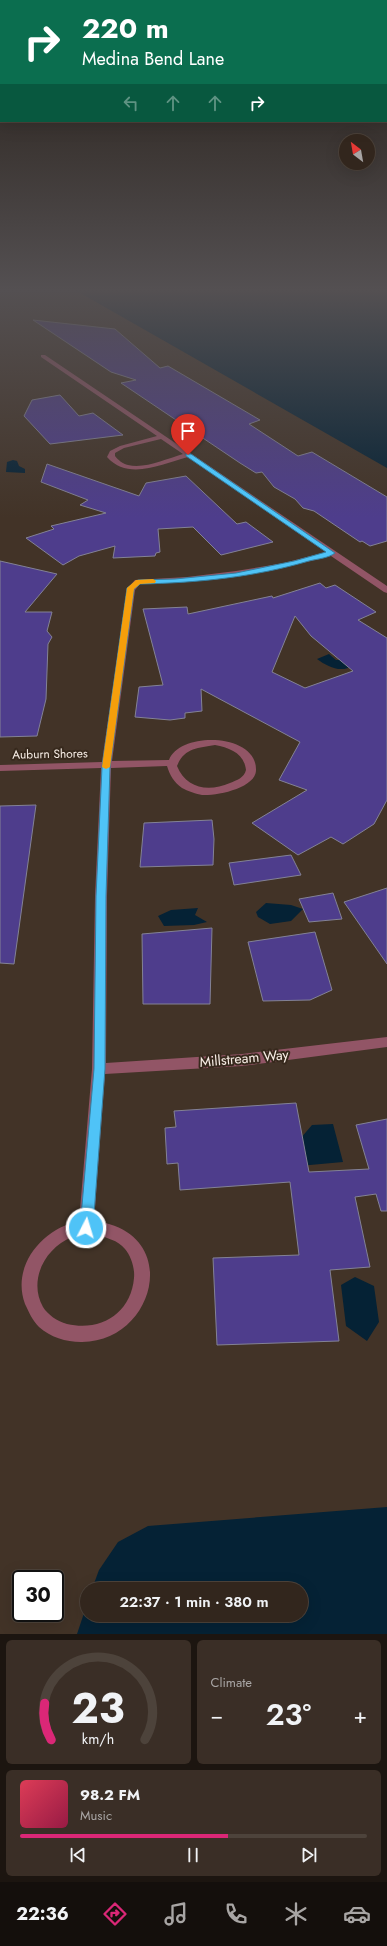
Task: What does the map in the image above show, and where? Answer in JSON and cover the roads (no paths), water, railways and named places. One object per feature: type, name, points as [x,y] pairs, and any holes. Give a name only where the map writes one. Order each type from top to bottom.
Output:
[{"type":"street","points":[[57,365],[387,590]]},
{"type":"street","points":[[162,437],[122,447],[112,452],[111,457],[120,465],[127,468],[188,455]]},
{"type":"street","points":[[86,1228],[99,1069],[101,896],[106,767],[131,588],[138,582],[175,581],[236,575],[294,563],[332,553]]},
{"type":"street","points":[[215,742],[230,745],[243,751],[250,760],[252,771],[245,781],[233,788],[216,792],[202,791],[188,787],[178,781],[172,772],[171,763],[176,755],[186,747],[199,743],[215,742]]},
{"type":"street","name":"Auburn Shores","points":[[0,768],[106,767],[171,763]]},
{"type":"street","name":"Millstream Way","points":[[99,1069],[242,1060],[387,1042]]},
{"type":"street","points":[[96,1227],[115,1233],[131,1244],[141,1264],[142,1287],[133,1309],[115,1326],[92,1335],[70,1334],[50,1326],[36,1311],[29,1291],[31,1271],[40,1252],[56,1237],[75,1228],[86,1228],[96,1227]]},
{"type":"water","points":[[207,365],[387,365],[387,468]]},
{"type":"water","points":[[13,460],[17,461],[19,466],[25,469],[25,473],[6,472],[7,462]]},
{"type":"water","points":[[329,654],[336,660],[345,660],[353,666],[339,669],[325,664],[317,659]]},
{"type":"water","points":[[266,903],[291,905],[303,909],[291,921],[270,924],[258,917],[256,912]]},
{"type":"water","points":[[198,908],[195,915],[207,922],[194,925],[164,926],[158,916],[171,910]]},
{"type":"water","points":[[333,1124],[343,1162],[299,1166],[294,1146],[312,1125]]},
{"type":"water","points":[[355,1277],[374,1286],[379,1322],[367,1341],[346,1326],[341,1285]]},
{"type":"water","points":[[387,1507],[387,1634],[77,1634],[81,1622],[308,1622],[308,1582],[95,1582],[99,1570],[118,1542],[148,1526]]}]
